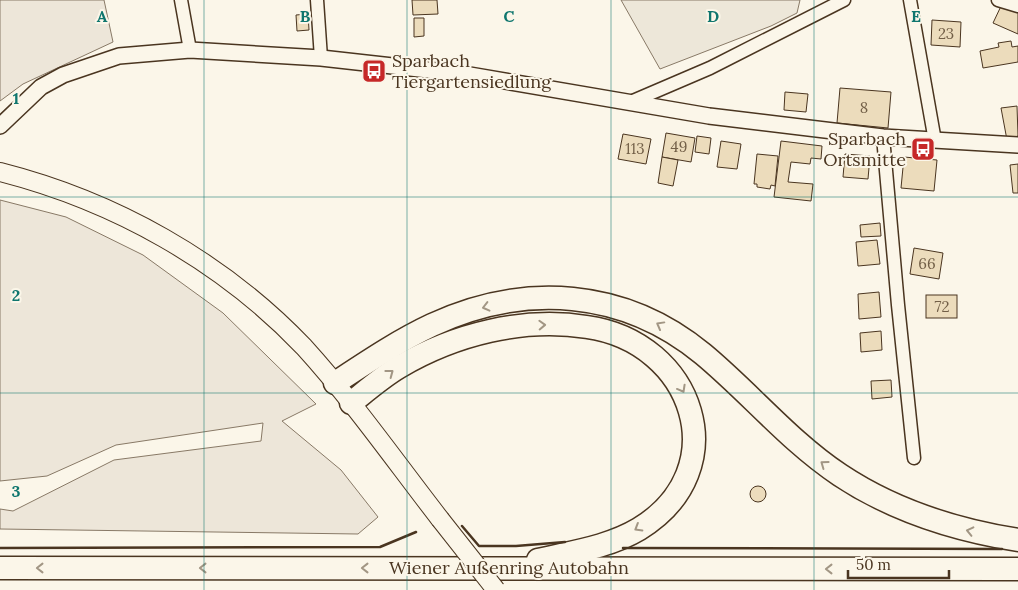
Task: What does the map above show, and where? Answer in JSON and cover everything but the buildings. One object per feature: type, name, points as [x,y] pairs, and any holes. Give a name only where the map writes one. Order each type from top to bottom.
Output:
[{"type":"highway","points":[[336,383],[405,339],[462,313],[518,300],[548,297],[604,302],[646,317],[678,335],[704,355],[807,451],[859,488],[932,520],[962,529],[1018,540]]},
{"type":"highway","points":[[350,403],[397,368],[427,352],[452,342],[511,327],[562,324],[612,332],[650,352],[665,366],[686,395],[694,430],[689,468],[671,501],[639,529],[618,539],[592,548],[501,568]]},
{"type":"highway","name":"Wiener Außenring Autobahn","points":[[0,568],[1018,569]]},
{"type":"main road","points":[[0,172],[68,193],[111,210],[159,235],[240,288],[275,319],[336,383],[496,590]]},
{"type":"street","points":[[181,0],[190,50]]},
{"type":"street","points":[[317,0],[321,58]]},
{"type":"street","points":[[633,101],[710,68],[822,5],[844,0]]},
{"type":"street","points":[[910,0],[935,140]]},
{"type":"street","points":[[998,0],[1018,6]]},
{"type":"street","points":[[0,126],[41,86],[63,74],[119,56],[190,50],[321,58],[464,74],[633,101],[709,116],[883,137],[1018,145]]},
{"type":"street","points":[[883,137],[914,458]]},
{"type":"shaded area","points":[[0,0],[104,0],[113,42],[23,84],[0,101]]},
{"type":"shaded area","points":[[621,0],[800,0],[797,13],[771,26],[660,69]]},
{"type":"shaded area","points":[[0,200],[66,217],[143,255],[223,313],[316,404],[282,421],[341,470],[378,517],[358,534],[0,529],[0,509],[13,511],[114,460],[261,441],[263,423],[116,445],[47,476],[0,481]]},
{"type":"wall","points":[[462,526],[479,546],[516,546],[565,542]]},
{"type":"wall","points":[[0,548],[380,547],[416,532]]},
{"type":"wall","points":[[623,548],[1002,549]]},
{"type":"place","name":"Sparbach Tiergartensiedlung","points":[[374,71]]},
{"type":"place","name":"Sparbach Ortsmitte","points":[[923,149]]}]
